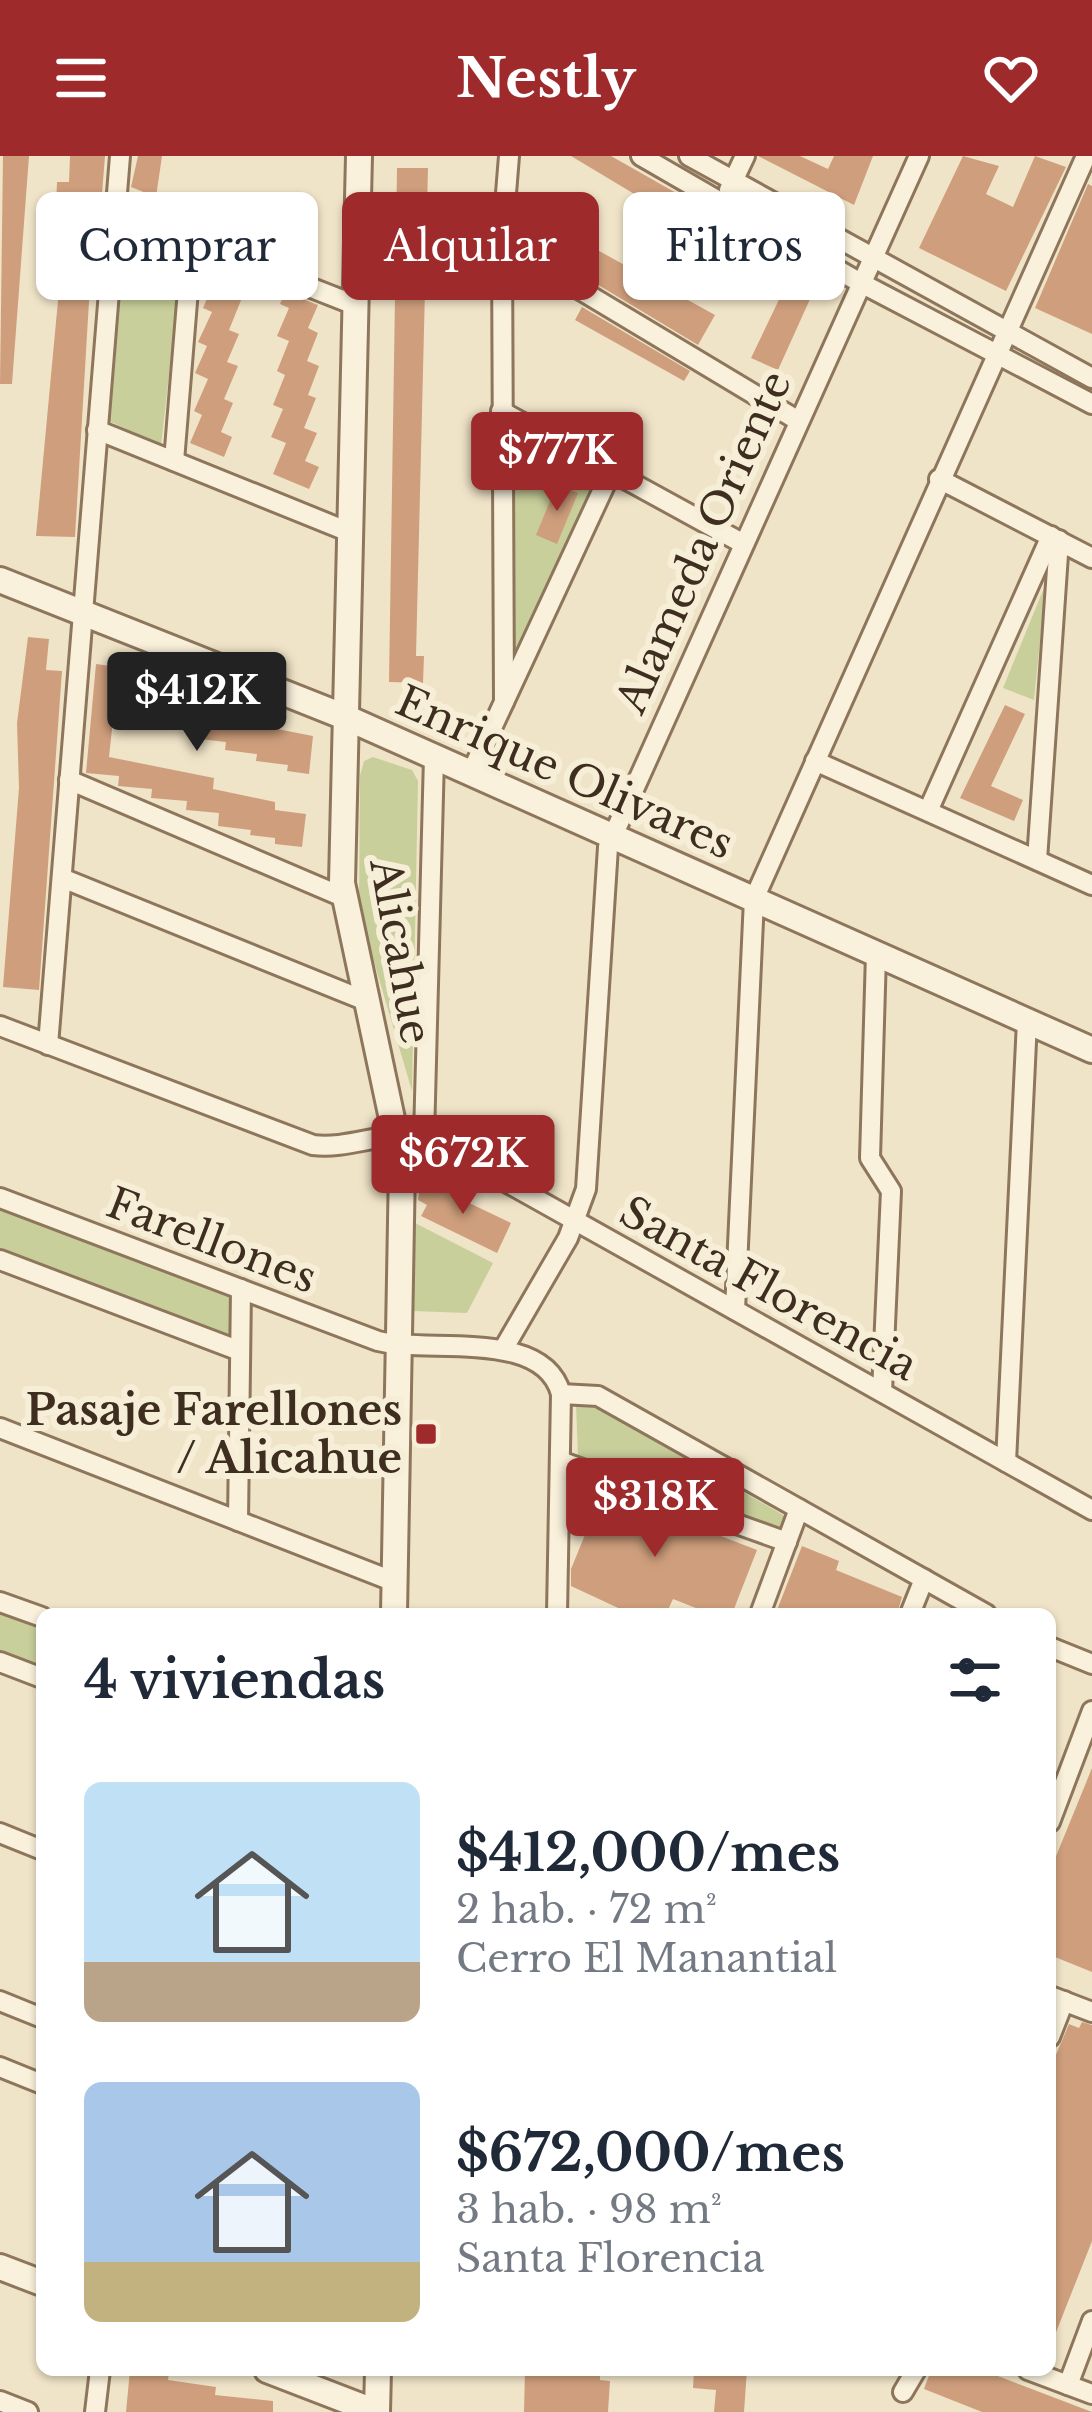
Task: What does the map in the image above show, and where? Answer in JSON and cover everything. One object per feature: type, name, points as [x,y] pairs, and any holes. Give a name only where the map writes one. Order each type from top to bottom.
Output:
[{"type":"street","points":[[117,192],[120,156]]},
{"type":"street","name":"Alicahue","points":[[359,156],[343,897],[398,1132],[403,1201],[394,1608]]},
{"type":"street","points":[[506,192],[508,156]]},
{"type":"street","points":[[641,156],[704,192]]},
{"type":"street","points":[[689,156],[1003,334],[1092,378]]},
{"type":"street","points":[[728,192],[745,156]]},
{"type":"street","name":"Alameda Oriente","points":[[504,1348],[577,1221],[587,1178],[602,877],[612,836],[919,156]]},
{"type":"street","points":[[735,1310],[754,899],[994,353],[1086,156]]},
{"type":"street","points":[[845,274],[1092,404]]},
{"type":"street","points":[[318,290],[356,305]]},
{"type":"street","points":[[48,1045],[108,300]]},
{"type":"street","points":[[174,460],[187,300]]},
{"type":"street","points":[[502,300],[504,702]]},
{"type":"street","points":[[597,300],[797,420]]},
{"type":"street","points":[[501,412],[742,543]]},
{"type":"street","points":[[98,430],[350,532]]},
{"type":"street","points":[[471,773],[611,472]]},
{"type":"street","points":[[939,479],[1092,557]]},
{"type":"street","points":[[1037,860],[1047,570],[1055,538]]},
{"type":"street","points":[[928,811],[1047,570]]},
{"type":"street","name":"Enrique Olivares","points":[[0,580],[345,717],[1092,1050]]},
{"type":"street","points":[[424,1137],[434,757]]},
{"type":"street","points":[[815,761],[1092,885]]},
{"type":"street","points":[[69,780],[343,897]]},
{"type":"street","points":[[62,878],[366,1000]]},
{"type":"street","points":[[876,954],[869,1154],[891,1191],[882,1392]]},
{"type":"street","points":[[1006,1462],[1027,1021]]},
{"type":"street","name":"Santa Florencia","points":[[0,1026],[313,1144],[340,1146],[398,1132],[424,1137],[1092,1510]]},
{"type":"street","name":"Farellones","points":[[0,1198],[400,1347]]},
{"type":"street","points":[[0,1260],[240,1351]]},
{"type":"street","points":[[238,1521],[241,1289]]},
{"type":"street","points":[[400,1347],[504,1348],[551,1374],[561,1394],[561,1608]]},
{"type":"street","points":[[561,1394],[598,1396],[975,1608]]},
{"type":"street","points":[[0,1428],[395,1582]]},
{"type":"street","points":[[560,1461],[787,1542]]},
{"type":"street","points":[[762,1608],[799,1509]]},
{"type":"street","points":[[912,1608],[924,1579]]},
{"type":"street","points":[[0,1601],[36,1615]]},
{"type":"street","points":[[1056,1649],[1092,1664]]},
{"type":"street","points":[[0,1662],[36,1676]]},
{"type":"street","points":[[1056,1792],[1092,1711]]},
{"type":"street","points":[[0,1833],[36,1848]]},
{"type":"street","points":[[1057,1999],[1092,2012]]},
{"type":"street","points":[[0,2001],[36,2016]]},
{"type":"street","points":[[0,2068],[36,2082]]},
{"type":"street","points":[[0,2267],[36,2281]]},
{"type":"street","points":[[1068,2385],[1092,2321]]},
{"type":"street","points":[[94,2412],[99,2376]]},
{"type":"street","points":[[283,2376],[377,2412],[378,2376]]},
{"type":"street","points":[[903,2392],[912,2376]]},
{"type":"street","points":[[1044,2376],[1092,2394]]},
{"type":"street","points":[[0,2401],[28,2412]]},
{"type":"green space","points":[[116,300],[177,300],[161,446],[105,419]]},
{"type":"green space","points":[[517,426],[597,471],[598,479],[513,659],[509,431]]},
{"type":"green space","points":[[1046,583],[1034,700],[1003,688]]},
{"type":"green space","points":[[373,757],[412,770],[418,781],[412,1091],[359,911],[360,776],[364,761]]},
{"type":"green space","points":[[0,1208],[233,1299],[231,1339],[0,1248]]},
{"type":"green space","points":[[415,1223],[493,1263],[467,1313],[412,1311]]},
{"type":"green space","points":[[585,1401],[785,1516],[778,1532],[578,1457],[576,1405]]},
{"type":"green space","points":[[0,1609],[36,1624],[36,1665],[0,1650]]},
{"type":"building","points":[[3,156],[29,156],[12,384],[0,384]]},
{"type":"building","points":[[70,156],[105,156],[102,192],[57,192],[57,182],[69,182]]},
{"type":"building","points":[[138,156],[162,156],[157,192],[131,187]]},
{"type":"building","points":[[571,156],[611,156],[674,192],[631,192]]},
{"type":"building","points":[[758,156],[800,156],[828,169],[834,156],[873,156],[854,205],[845,200],[845,192],[829,192]]},
{"type":"building","points":[[963,156],[999,166],[986,194],[1013,207],[1035,156],[1066,167],[1006,291],[919,248]]},
{"type":"building","points":[[397,168],[428,168],[427,192],[397,192]]},
{"type":"building","points":[[1088,184],[1092,186],[1092,334],[1035,308]]},
{"type":"building","points":[[599,251],[623,264],[623,300],[599,285]]},
{"type":"building","points":[[58,300],[89,300],[75,537],[36,536]]},
{"type":"building","points":[[206,300],[241,300],[229,330],[239,334],[227,362],[238,366],[224,399],[233,403],[221,432],[232,437],[224,457],[190,443],[202,415],[194,411],[208,379],[195,373],[207,346],[198,342],[212,312],[203,308]]},
{"type":"building","points":[[282,300],[305,300],[318,305],[308,328],[318,333],[307,361],[319,366],[308,395],[316,398],[304,428],[317,433],[305,461],[319,467],[309,489],[273,474],[286,443],[271,437],[283,409],[273,405],[285,375],[277,371],[289,341],[277,336],[289,308],[280,304]]},
{"type":"building","points":[[395,300],[425,300],[416,656],[424,656],[423,683],[389,682]]},
{"type":"building","points":[[623,300],[688,300],[715,315],[698,345]]},
{"type":"building","points":[[779,300],[810,300],[778,370],[751,358]]},
{"type":"building","points":[[582,307],[690,371],[684,381],[575,320]]},
{"type":"building","points":[[557,484],[578,493],[557,544],[536,535]]},
{"type":"building","points":[[28,637],[49,639],[46,670],[62,671],[39,990],[3,987],[19,788],[17,723]]},
{"type":"building","points":[[96,664],[117,667],[117,675],[152,680],[151,689],[181,693],[180,702],[252,713],[251,724],[313,736],[309,774],[287,771],[288,765],[256,761],[257,754],[225,750],[226,742],[191,738],[192,727],[114,711],[109,757],[214,778],[213,789],[275,802],[275,810],[306,814],[302,847],[275,844],[275,838],[250,835],[251,830],[218,826],[219,813],[186,810],[187,801],[151,798],[152,789],[118,786],[119,776],[86,773]]},
{"type":"building","points":[[1005,705],[1025,714],[991,786],[1023,800],[1014,821],[960,798]]},
{"type":"building","points":[[421,1180],[511,1223],[497,1253],[421,1216],[427,1205],[418,1200]]},
{"type":"building","points":[[588,1485],[757,1550],[734,1608],[696,1608],[673,1599],[669,1608],[618,1608],[571,1586],[571,1569],[589,1525],[575,1519]]},
{"type":"building","points":[[802,1546],[839,1561],[836,1570],[902,1597],[899,1608],[778,1608]]},
{"type":"building","points":[[1092,1768],[1092,1972],[1056,1957],[1056,1856]]},
{"type":"building","points":[[1082,2022],[1092,2025],[1092,2241],[1056,2332],[1056,2055],[1069,2024],[1079,2028]]},
{"type":"building","points":[[129,2376],[168,2376],[168,2380],[216,2387],[215,2395],[273,2401],[273,2412],[126,2412]]},
{"type":"building","points":[[525,2376],[600,2376],[610,2381],[608,2412],[524,2412]]},
{"type":"building","points":[[694,2376],[747,2376],[744,2412],[714,2412],[716,2390],[693,2388]]},
{"type":"building","points":[[929,2376],[998,2376],[1092,2412],[982,2412],[924,2389]]},
{"type":"place","name":"Pasaje Farellones / Alicahue","points":[[426,1434]]}]
